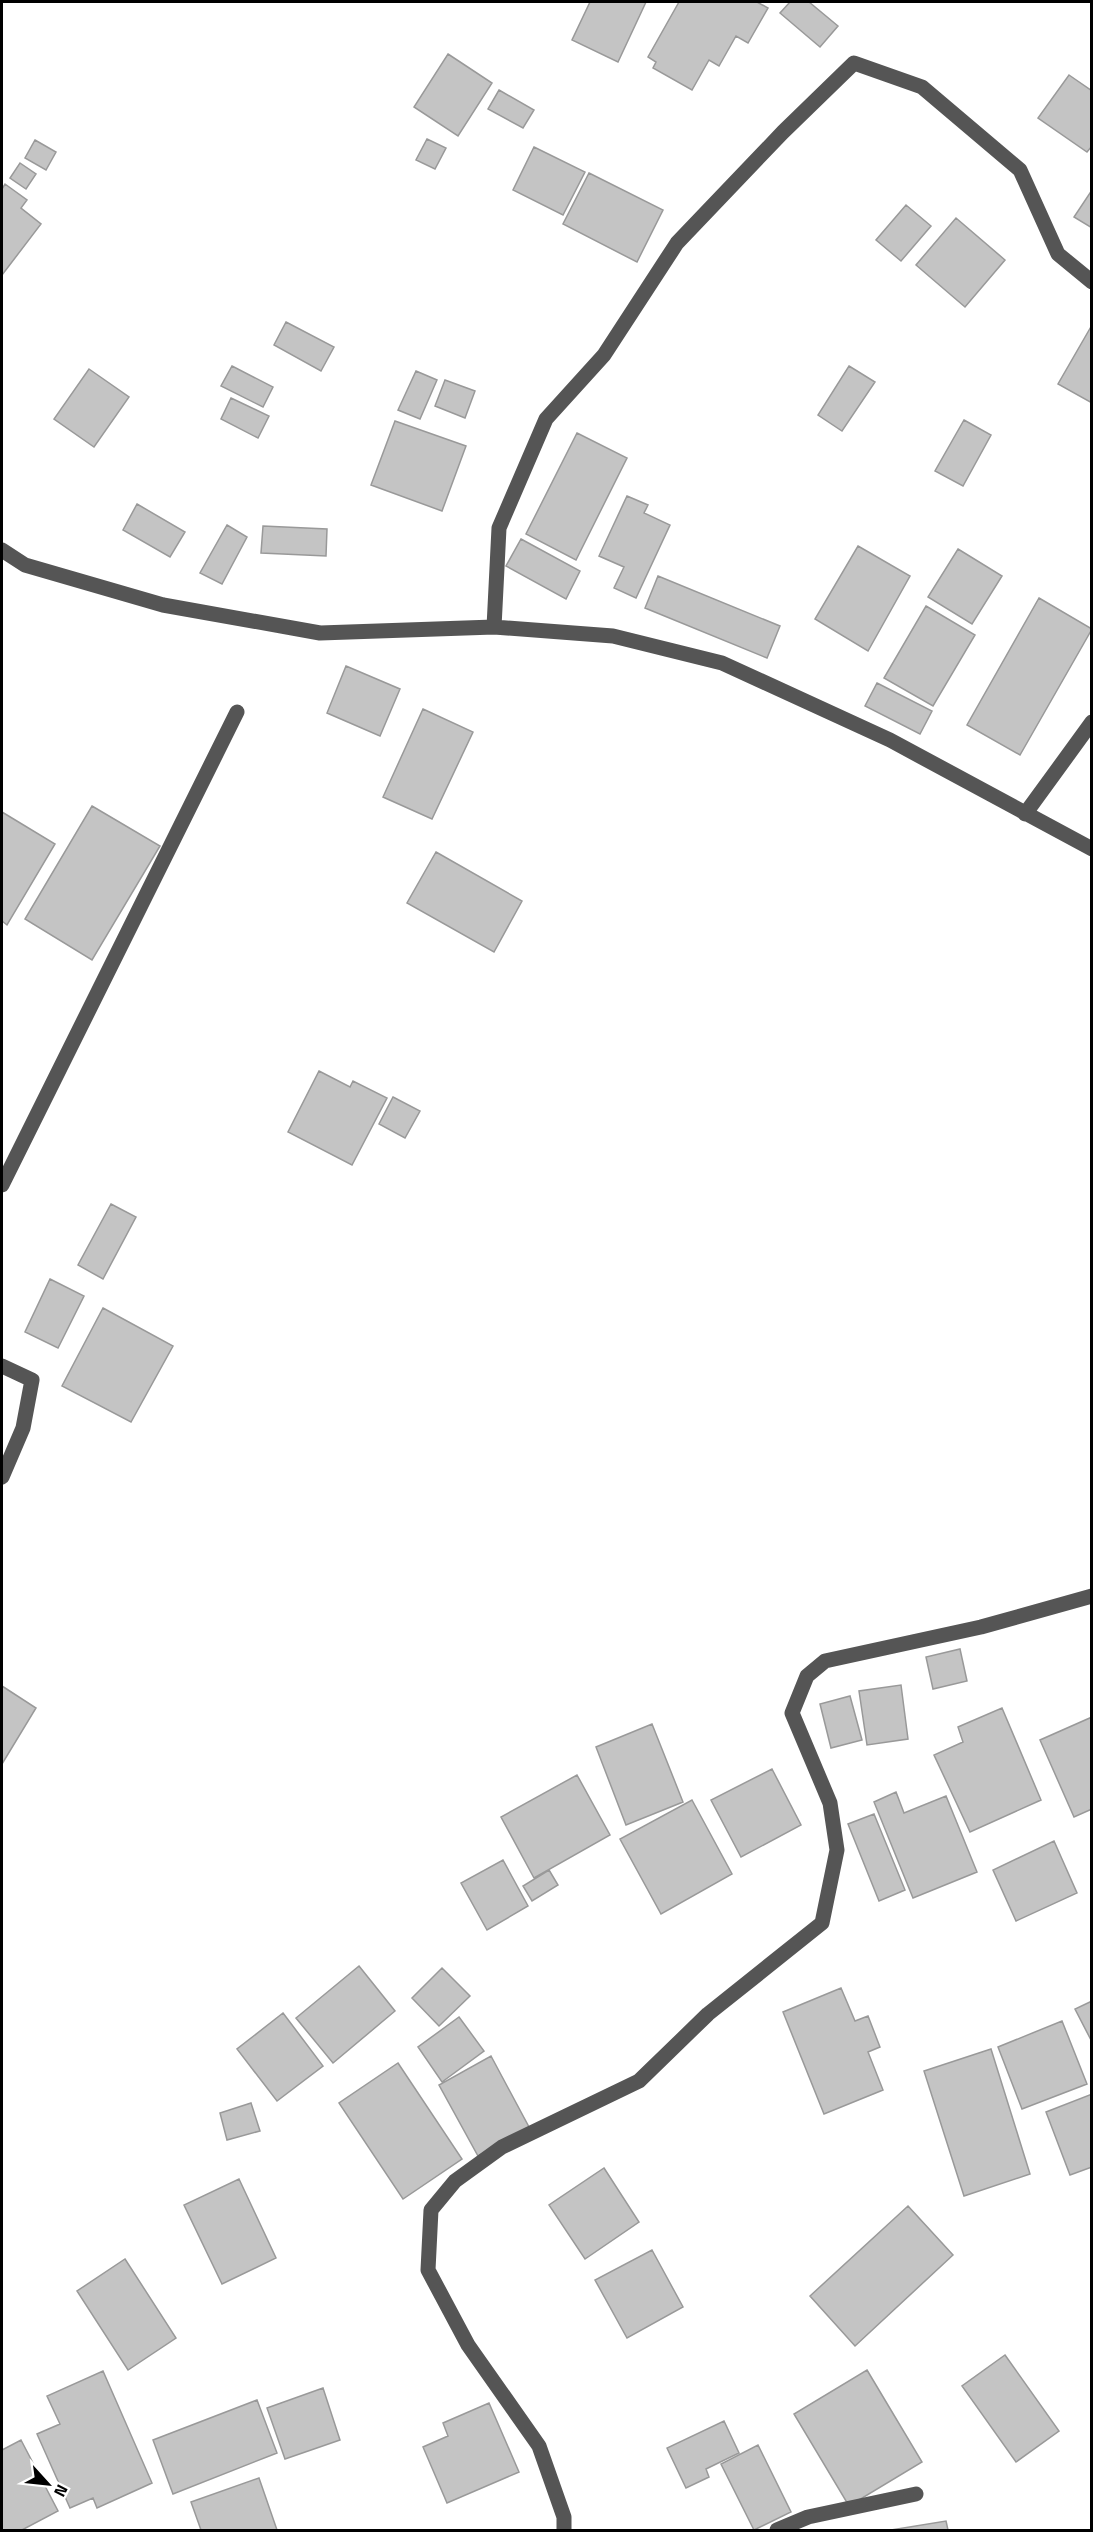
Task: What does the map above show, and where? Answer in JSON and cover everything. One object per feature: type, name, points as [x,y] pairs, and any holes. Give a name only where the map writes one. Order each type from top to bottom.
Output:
[{"type":"street","points":[[494,627],[499,528],[546,419],[604,355],[677,243],[783,132],[854,63],[922,87],[1020,170],[1058,254],[1092,282]]},
{"type":"street","points":[[2,550],[25,565],[163,605],[320,633],[494,627],[613,636],[722,663],[890,740],[1092,849]]},
{"type":"street","points":[[2,1185],[237,712]]},
{"type":"street","points":[[1025,814],[1092,722]]},
{"type":"street","points":[[2,1366],[32,1380],[23,1428],[2,1477]]},
{"type":"street","points":[[564,2530],[564,2517],[539,2446],[468,2345],[428,2270],[431,2210],[454,2181],[502,2147],[639,2081],[708,2014],[822,1923],[837,1850],[830,1803],[792,1713],[807,1676],[825,1661],[981,1627],[1092,1596]]},
{"type":"street","points":[[777,2530],[808,2517],[916,2494]]},
{"type":"building","points":[[590,2],[646,2],[618,62],[572,40]]},
{"type":"building","points":[[679,2],[757,2],[768,8],[748,43],[736,36],[719,66],[709,60],[692,90],[653,68],[656,62],[648,57]]},
{"type":"building","points":[[790,2],[809,2],[838,26],[820,47],[780,13]]},
{"type":"building","points":[[448,54],[492,83],[458,136],[414,107]]},
{"type":"building","points":[[1069,75],[1092,91],[1092,146],[1087,152],[1038,118]]},
{"type":"building","points":[[499,90],[534,110],[523,128],[488,109]]},
{"type":"building","points":[[427,139],[446,148],[435,169],[416,160]]},
{"type":"building","points":[[35,140],[56,152],[46,170],[25,158]]},
{"type":"building","points":[[534,147],[585,172],[563,215],[513,190]]},
{"type":"building","points":[[20,163],[36,174],[26,189],[10,178]]},
{"type":"building","points":[[589,173],[663,210],[637,262],[563,224]]},
{"type":"building","points":[[5,184],[27,200],[21,208],[41,224],[2,275],[2,189]]},
{"type":"building","points":[[1092,190],[1092,228],[1074,217]]},
{"type":"building","points":[[906,205],[931,226],[901,261],[876,240]]},
{"type":"building","points":[[956,218],[1005,260],[965,307],[916,265]]},
{"type":"building","points":[[286,322],[334,347],[321,371],[274,345]]},
{"type":"building","points":[[1092,325],[1092,403],[1058,384]]},
{"type":"building","points":[[232,366],[273,387],[263,407],[221,386]]},
{"type":"building","points":[[849,366],[875,382],[842,431],[818,415]]},
{"type":"building","points":[[89,369],[129,397],[94,447],[54,419]]},
{"type":"building","points":[[416,371],[437,380],[420,419],[398,410]]},
{"type":"building","points":[[445,380],[475,391],[465,418],[435,406]]},
{"type":"building","points":[[231,398],[269,416],[258,438],[221,419]]},
{"type":"building","points":[[964,420],[991,435],[963,486],[935,471]]},
{"type":"building","points":[[395,421],[466,446],[442,511],[371,485]]},
{"type":"building","points":[[577,433],[627,458],[576,560],[526,534]]},
{"type":"building","points":[[627,496],[648,505],[644,513],[670,525],[636,598],[614,588],[624,567],[599,556]]},
{"type":"building","points":[[137,504],[185,532],[170,557],[123,530]]},
{"type":"building","points":[[227,525],[247,537],[222,584],[200,573]]},
{"type":"building","points":[[263,526],[327,529],[326,556],[261,553]]},
{"type":"building","points":[[521,539],[580,571],[566,599],[506,566]]},
{"type":"building","points":[[858,546],[910,576],[868,651],[815,619]]},
{"type":"building","points":[[958,549],[1002,576],[972,624],[928,597]]},
{"type":"building","points":[[658,576],[780,626],[767,658],[645,608]]},
{"type":"building","points":[[1039,598],[1092,629],[1020,755],[967,725]]},
{"type":"building","points":[[926,606],[975,635],[933,706],[884,678]]},
{"type":"building","points":[[346,666],[400,689],[380,736],[327,713]]},
{"type":"building","points":[[877,683],[932,711],[920,734],[865,706]]},
{"type":"building","points":[[423,709],[473,732],[432,819],[383,797]]},
{"type":"building","points":[[92,806],[160,846],[92,960],[25,919]]},
{"type":"building","points":[[2,812],[55,844],[7,925],[2,921]]},
{"type":"building","points":[[436,852],[522,901],[494,952],[407,903]]},
{"type":"building","points":[[319,1071],[350,1087],[353,1081],[387,1098],[352,1165],[288,1132]]},
{"type":"building","points":[[393,1097],[420,1111],[405,1138],[379,1124]]},
{"type":"building","points":[[111,1204],[136,1217],[103,1279],[78,1265]]},
{"type":"building","points":[[50,1279],[84,1296],[58,1348],[25,1332]]},
{"type":"building","points":[[103,1308],[173,1346],[131,1422],[62,1386]]},
{"type":"building","points":[[960,1649],[967,1681],[933,1689],[926,1657]]},
{"type":"building","points":[[901,1685],[908,1739],[867,1745],[859,1691]]},
{"type":"building","points":[[2,1686],[36,1708],[2,1764]]},
{"type":"building","points":[[850,1696],[862,1740],[831,1748],[820,1704]]},
{"type":"building","points":[[1002,1708],[1041,1800],[970,1832],[934,1755],[963,1742],[958,1727]]},
{"type":"building","points":[[1092,1717],[1092,1809],[1074,1817],[1040,1740]]},
{"type":"building","points":[[652,1724],[683,1802],[626,1825],[596,1747]]},
{"type":"building","points":[[772,1769],[801,1825],[741,1857],[711,1800]]},
{"type":"building","points":[[577,1775],[610,1835],[534,1878],[501,1817]]},
{"type":"building","points":[[896,1792],[904,1813],[946,1796],[977,1872],[913,1898],[874,1802]]},
{"type":"building","points":[[692,1800],[732,1874],[661,1914],[620,1839]]},
{"type":"building","points":[[874,1814],[905,1890],[879,1901],[848,1824]]},
{"type":"building","points":[[1054,1841],[1077,1893],[1016,1921],[993,1870]]},
{"type":"building","points":[[503,1860],[528,1906],[487,1930],[461,1883]]},
{"type":"building","points":[[549,1870],[558,1885],[532,1901],[523,1886]]},
{"type":"building","points":[[359,1966],[395,2011],[333,2063],[296,2018]]},
{"type":"building","points":[[442,1968],[470,1996],[439,2026],[412,1998]]},
{"type":"building","points":[[841,1988],[855,2021],[868,2016],[880,2047],[868,2052],[883,2090],[824,2114],[783,2012]]},
{"type":"building","points":[[1092,2001],[1092,2042],[1075,2009]]},
{"type":"building","points":[[283,2013],[323,2066],[277,2101],[237,2049]]},
{"type":"building","points":[[459,2017],[484,2051],[442,2082],[418,2047]]},
{"type":"building","points":[[1062,2021],[1087,2084],[1022,2109],[998,2047]]},
{"type":"building","points":[[991,2049],[1030,2174],[964,2196],[924,2071]]},
{"type":"building","points":[[491,2056],[529,2127],[478,2156],[439,2085]]},
{"type":"building","points":[[398,2063],[462,2159],[403,2199],[339,2103]]},
{"type":"building","points":[[1092,2094],[1092,2167],[1070,2175],[1046,2112]]},
{"type":"building","points":[[251,2103],[260,2131],[227,2140],[220,2113]]},
{"type":"building","points":[[604,2168],[639,2222],[585,2259],[549,2205]]},
{"type":"building","points":[[239,2179],[276,2258],[222,2284],[184,2205]]},
{"type":"building","points":[[908,2206],[953,2255],[855,2346],[810,2296]]},
{"type":"building","points":[[652,2250],[683,2307],[627,2338],[595,2280]]},
{"type":"building","points":[[125,2259],[176,2338],[128,2370],[77,2291]]},
{"type":"building","points":[[1005,2355],[1059,2431],[1016,2462],[962,2386]]},
{"type":"building","points":[[867,2370],[922,2462],[849,2506],[794,2414]]},
{"type":"building","points":[[103,2371],[152,2483],[97,2508],[93,2498],[70,2508],[37,2434],[60,2424],[47,2396]]},
{"type":"building","points":[[323,2388],[340,2440],[285,2459],[267,2408]]},
{"type":"building","points":[[257,2400],[277,2453],[173,2494],[153,2440]]},
{"type":"building","points":[[489,2403],[519,2472],[447,2503],[423,2447],[448,2436],[443,2423]]},
{"type":"building","points":[[724,2421],[739,2453],[706,2469],[709,2477],[686,2488],[667,2448]]},
{"type":"building","points":[[21,2440],[58,2511],[22,2530],[2,2530],[2,2450]]},
{"type":"building","points":[[758,2445],[791,2512],[754,2530],[721,2464]]},
{"type":"building","points":[[259,2478],[277,2530],[201,2530],[191,2502]]},
{"type":"building","points":[[946,2521],[948,2530],[891,2530]]}]
